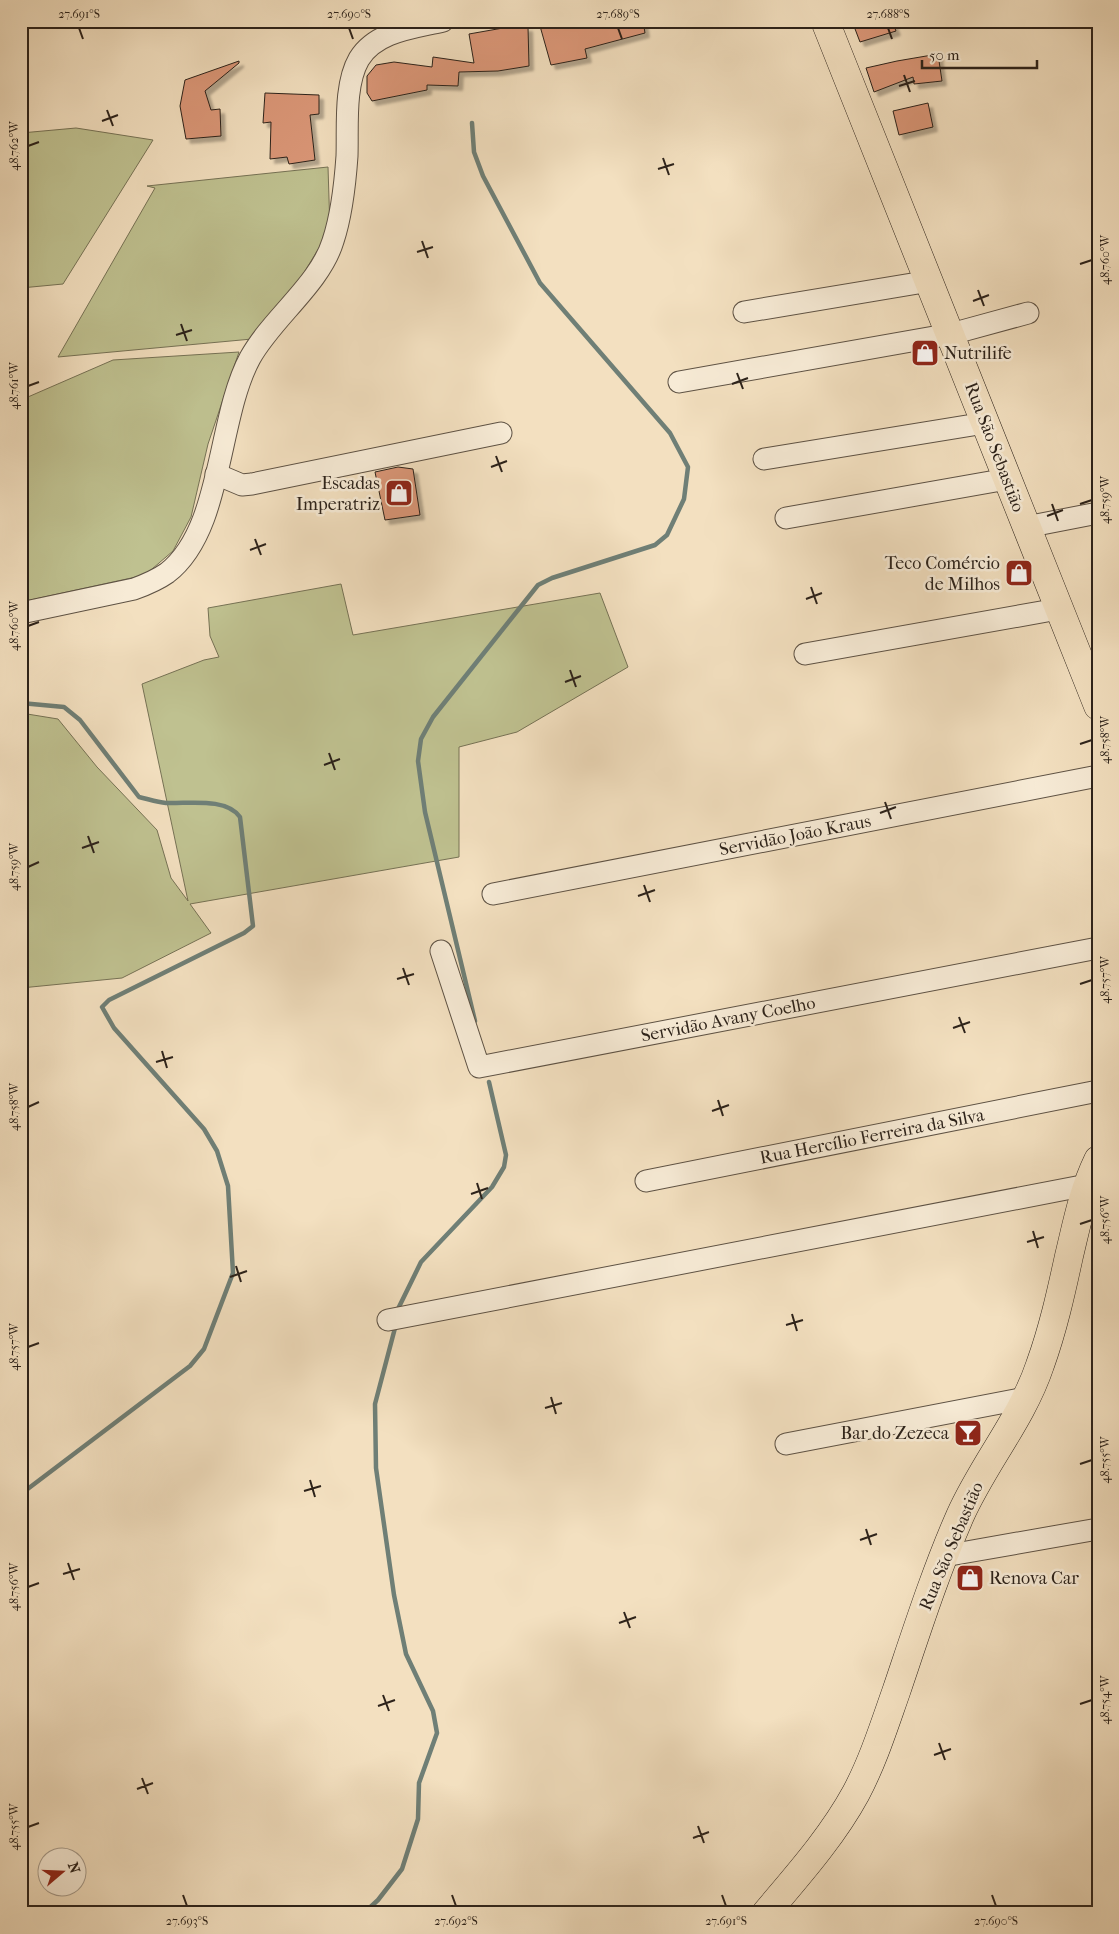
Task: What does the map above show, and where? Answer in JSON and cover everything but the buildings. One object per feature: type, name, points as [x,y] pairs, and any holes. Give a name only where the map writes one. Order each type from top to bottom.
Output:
[{"type":"main road","name":"Rua São Sebastião","points":[[826,21],[1098,706]]},
{"type":"main road","name":"Rua São Sebastião","points":[[766,1913],[811,1859],[840,1820],[856,1792],[876,1748],[944,1556],[961,1515],[981,1474],[1026,1398],[1040,1367],[1052,1330],[1080,1210],[1093,1173]]},
{"type":"street","points":[[21,613],[146,585],[167,573],[182,558],[204,520],[235,395],[250,359],[257,346],[319,270],[332,246],[343,194],[350,90],[360,58],[369,48],[386,36],[443,21]]},
{"type":"street","points":[[744,312],[930,281]]},
{"type":"street","points":[[679,382],[951,334],[1028,313]]},
{"type":"street","points":[[764,459],[985,422]]},
{"type":"street","points":[[216,474],[242,485],[252,484],[501,433]]},
{"type":"street","points":[[786,518],[1007,479]]},
{"type":"street","points":[[1026,527],[1098,513]]},
{"type":"street","points":[[805,654],[1058,609]]},
{"type":"street","name":"Servidão João Kraus","points":[[493,894],[1098,776]]},
{"type":"street","name":"Servidão Avany Coelho","points":[[441,951],[479,1067],[1098,948]]},
{"type":"street","name":"Rua Hercílio Ferreira da Silva","points":[[646,1181],[1098,1091]]},
{"type":"street","points":[[388,1320],[1093,1173]]},
{"type":"street","points":[[786,1444],[1026,1398]]},
{"type":"street","points":[[944,1556],[1098,1529]]},
{"type":"green space","points":[[76,128],[153,140],[63,284],[21,288],[21,133]]},
{"type":"green space","points":[[328,167],[330,230],[297,284],[252,339],[58,357],[155,188],[147,186]]},
{"type":"green space","points":[[239,352],[208,444],[191,517],[173,551],[145,575],[21,602],[21,400],[113,360]]},
{"type":"green space","points":[[341,584],[353,635],[600,593],[628,667],[517,732],[459,747],[459,857],[190,904],[211,933],[122,978],[21,988],[21,713],[58,719],[97,767],[157,830],[171,878],[188,901],[142,684],[204,660],[219,657],[210,636],[208,608]]},
{"type":"waterway","points":[[472,123],[474,152],[483,176],[540,283],[670,433],[688,467],[684,499],[667,535],[655,545],[552,578],[538,585],[433,717],[421,739],[418,761],[425,812],[475,1021]]},
{"type":"waterway","points":[[21,703],[64,707],[80,720],[139,797],[166,803],[216,804],[234,811],[240,817],[253,926],[244,933],[109,1000],[102,1007],[114,1028],[204,1129],[217,1151],[228,1186],[233,1273],[204,1349],[190,1366],[21,1494]]},
{"type":"waterway","points":[[397,1311],[421,1262],[492,1187],[504,1167],[506,1155],[489,1082]]},
{"type":"waterway","points":[[364,1913],[378,1900],[402,1869],[418,1819],[419,1783],[437,1733],[433,1711],[406,1654],[394,1595],[376,1468],[375,1404],[395,1328]]},
{"type":"place","name":"Nutrilife","points":[[925,353]]},
{"type":"place","name":"Escadas Imperatriz","points":[[399,493]]},
{"type":"place","name":"Teco Comércio de Milhos","points":[[1019,573]]},
{"type":"place","name":"Bar do Zezeca","points":[[968,1433]]},
{"type":"place","name":"Renova Car","points":[[970,1578]]}]
